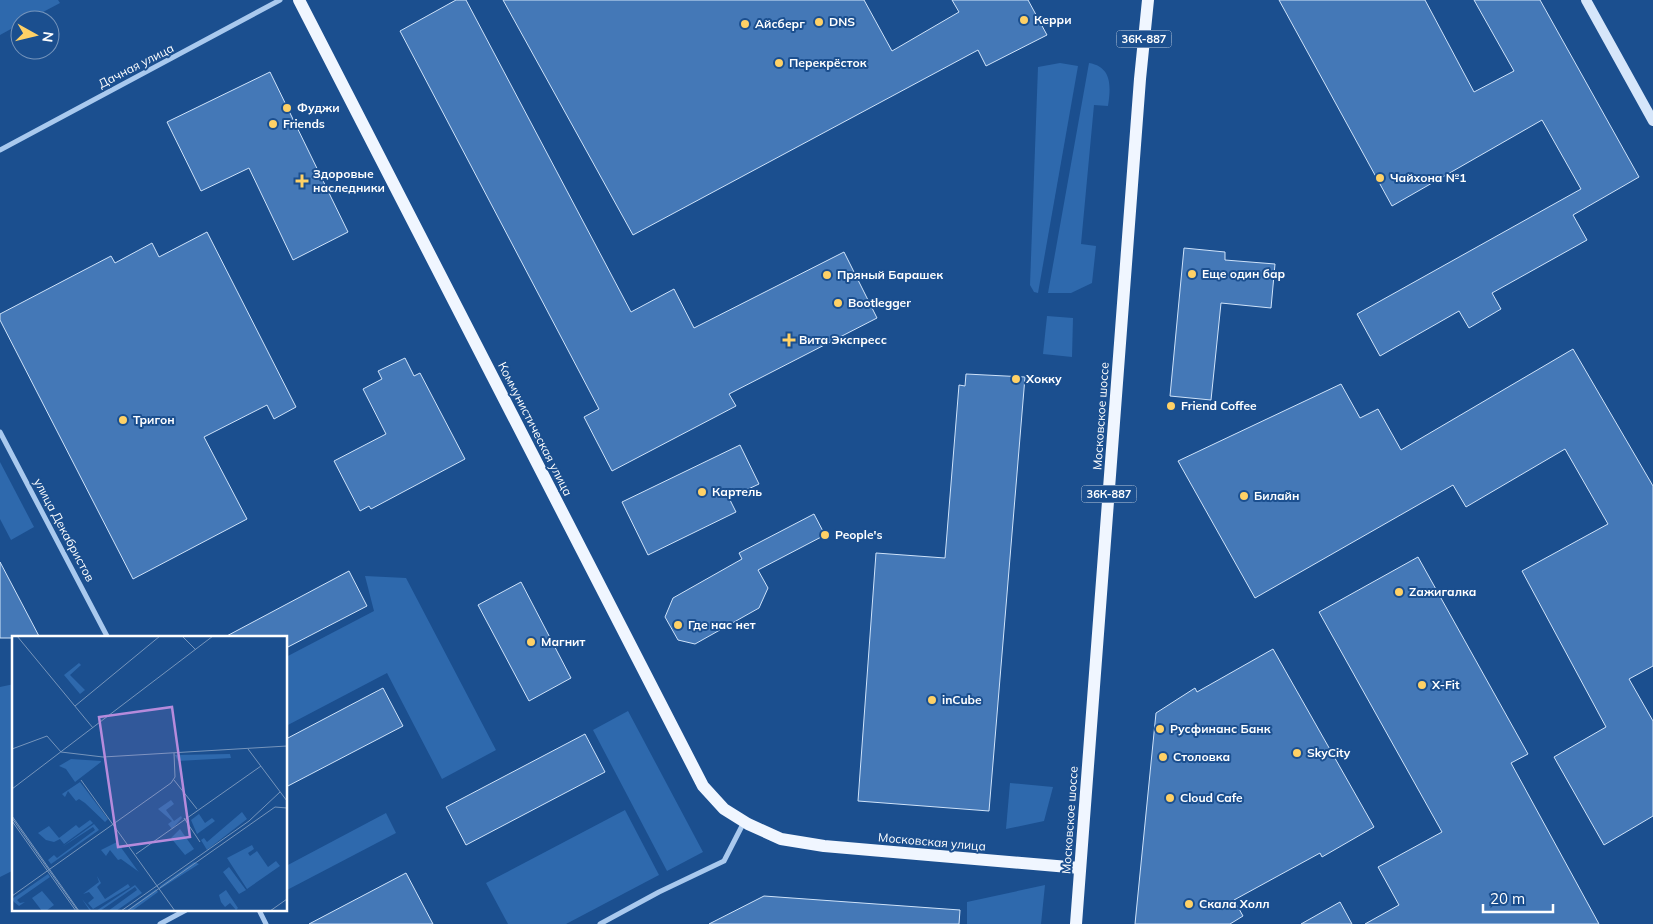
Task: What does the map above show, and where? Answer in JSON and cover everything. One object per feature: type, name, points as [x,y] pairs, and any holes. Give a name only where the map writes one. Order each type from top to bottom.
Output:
[{"type":"main road","name":"Коммунистическая улица","points":[[299,0],[703,786],[724,809],[744,822],[781,839]]},
{"type":"main road","name":"Московское шоссе","points":[[1076,924],[1140,79],[1148,0]]},
{"type":"main road","points":[[1586,0],[1653,121]]},
{"type":"main road","name":"Московская улица","points":[[781,839],[824,846],[1080,868]]},
{"type":"street","name":"Дачная улица","points":[[0,150],[280,0]]},
{"type":"street","name":"улица Декабристов","points":[[0,432],[107,636]]},
{"type":"street","points":[[600,924],[659,892],[724,861],[744,822]]},
{"type":"street","points":[[160,924],[182,912]]},
{"type":"street","points":[[259,912],[266,924]]},
{"type":"shaded area","points":[[0,0],[58,0],[60,3],[47,10],[10,10],[10,30],[0,35]]},
{"type":"shaded area","points":[[1060,63],[1078,66],[1038,293],[1034,292],[1030,285],[1038,67]]},
{"type":"shaded area","points":[[1089,63],[1097,65],[1106,73],[1110,91],[1108,106],[1094,105],[1081,244],[1096,246],[1092,283],[1071,293],[1048,293]]},
{"type":"shaded area","points":[[1047,316],[1073,318],[1072,357],[1043,354]]},
{"type":"shaded area","points":[[0,462],[34,527],[11,540],[0,519]]},
{"type":"shaded area","points":[[365,576],[406,578],[496,750],[442,779],[387,673],[288,725],[288,656],[374,611]]},
{"type":"shaded area","points":[[12,684],[12,871],[0,877],[0,687]]},
{"type":"shaded area","points":[[628,711],[703,852],[667,871],[593,730]]},
{"type":"shaded area","points":[[1010,783],[1053,787],[1044,821],[1006,829]]},
{"type":"shaded area","points":[[625,810],[659,875],[566,924],[508,924],[486,883]]},
{"type":"shaded area","points":[[386,813],[396,833],[288,889],[288,865]]},
{"type":"shaded area","points":[[1045,885],[1041,924],[967,924],[967,902]]},
{"type":"building","points":[[456,0],[466,0],[631,312],[674,289],[694,328],[844,252],[877,318],[729,394],[736,406],[612,471],[584,417],[599,409],[400,31]]},
{"type":"building","points":[[503,0],[864,0],[892,51],[959,12],[952,0],[1028,0],[1047,35],[986,66],[978,50],[633,235]]},
{"type":"building","points":[[1279,0],[1425,0],[1474,92],[1514,71],[1474,0],[1540,0],[1639,177],[1573,215],[1587,240],[1492,293],[1501,309],[1469,328],[1459,311],[1380,356],[1357,314],[1581,189],[1542,120],[1392,206]]},
{"type":"building","points":[[270,72],[348,232],[293,260],[249,168],[201,191],[167,122]]},
{"type":"building","name":"Тригон","points":[[207,232],[296,407],[274,419],[267,405],[204,437],[247,519],[133,579],[0,320],[0,314],[111,256],[115,263],[152,243],[159,257]]},
{"type":"building","points":[[1184,248],[1225,252],[1225,260],[1275,264],[1271,308],[1221,303],[1211,400],[1170,396]]},
{"type":"building","points":[[1573,349],[1653,486],[1653,666],[1629,679],[1653,721],[1653,816],[1604,845],[1554,757],[1606,727],[1522,571],[1608,524],[1565,449],[1466,507],[1453,485],[1255,598],[1178,461],[1341,384],[1360,418],[1378,409],[1401,450]]},
{"type":"building","points":[[405,358],[414,376],[420,373],[465,459],[371,509],[369,506],[360,511],[334,461],[386,434],[363,389],[382,379],[378,371]]},
{"type":"building","name":"inCube","points":[[966,374],[1025,377],[989,811],[858,801],[876,553],[945,558],[959,385],[965,386]]},
{"type":"building","points":[[740,445],[759,484],[729,498],[736,512],[648,555],[622,502]]},
{"type":"building","points":[[814,514],[825,535],[758,570],[768,588],[759,608],[695,644],[678,640],[665,617],[673,598],[742,559],[739,553]]},
{"type":"building","points":[[1418,557],[1528,754],[1511,763],[1599,924],[1365,924],[1399,905],[1378,867],[1442,832],[1319,612]]},
{"type":"building","points":[[0,562],[39,636],[0,638]]},
{"type":"building","points":[[349,571],[367,606],[288,647],[288,636],[227,636]]},
{"type":"building","points":[[521,582],[571,678],[529,701],[478,605]]},
{"type":"building","points":[[1273,649],[1374,827],[1322,857],[1320,853],[1234,900],[1243,916],[1230,924],[1135,924],[1156,713],[1195,688],[1197,692]]},
{"type":"building","points":[[383,688],[403,726],[288,786],[288,738]]},
{"type":"building","points":[[585,734],[605,772],[466,845],[446,807]]},
{"type":"building","points":[[406,873],[433,924],[309,924]]},
{"type":"building","points":[[764,896],[960,910],[959,924],[709,924]]},
{"type":"building","points":[[1340,902],[1352,924],[1301,924]]},
{"type":"place","name":"Керри","points":[[1024,20]]},
{"type":"place","name":"DNS","points":[[819,22]]},
{"type":"place","name":"Айсберг","points":[[745,24]]},
{"type":"place","name":"Перекрёсток","points":[[779,63]]},
{"type":"place","name":"Фуджи","points":[[287,108]]},
{"type":"place","name":"Friends","points":[[273,124]]},
{"type":"place","name":"Чайхона №1","points":[[1380,178]]},
{"type":"place","name":"Здоровые наследники","points":[[302,181]]},
{"type":"place","name":"Еще один бар","points":[[1192,274]]},
{"type":"place","name":"Пряный Барашек","points":[[827,275]]},
{"type":"place","name":"Bootlegger","points":[[838,303]]},
{"type":"place","name":"Вита Экспресс","points":[[789,340]]},
{"type":"place","name":"Хокку","points":[[1016,379]]},
{"type":"place","name":"Friend Coffee","points":[[1171,406]]},
{"type":"place","name":"Тригон","points":[[123,420]]},
{"type":"place","name":"Картель","points":[[702,492]]},
{"type":"place","name":"Билайн","points":[[1244,496]]},
{"type":"place","name":"People's","points":[[825,535]]},
{"type":"place","name":"Zажигалка","points":[[1399,592]]},
{"type":"place","name":"Где нас нет","points":[[678,625]]},
{"type":"place","name":"Магнит","points":[[531,642]]},
{"type":"place","name":"X-Fit","points":[[1422,685]]},
{"type":"place","name":"inCube","points":[[932,700]]},
{"type":"place","name":"Русфинанс Банк","points":[[1160,729]]},
{"type":"place","name":"SkyCity","points":[[1297,753]]},
{"type":"place","name":"Столовка","points":[[1163,757]]},
{"type":"place","name":"Cloud Cafe","points":[[1170,798]]},
{"type":"place","name":"Скала Холл","points":[[1189,904]]}]
